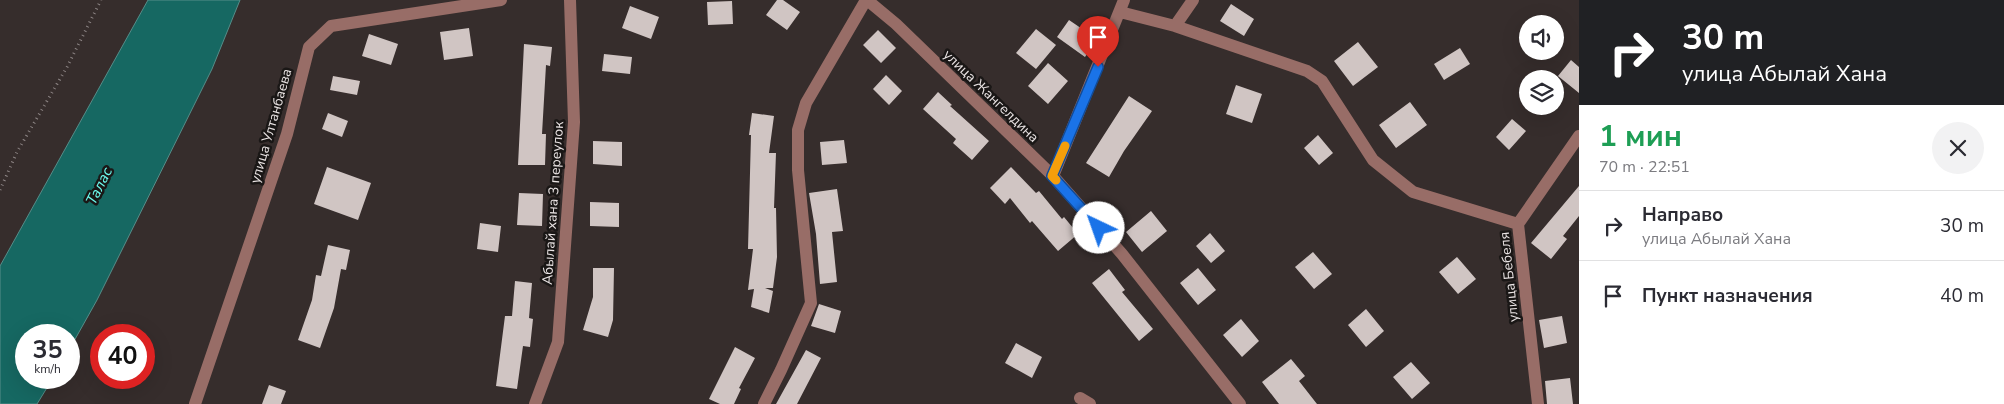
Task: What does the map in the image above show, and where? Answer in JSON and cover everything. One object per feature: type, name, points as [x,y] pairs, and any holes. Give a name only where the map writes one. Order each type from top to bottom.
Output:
[{"type":"street","name":"улица Ултанбаева","points":[[195,404],[287,134],[309,47],[331,26],[501,0]]},
{"type":"street","name":"Абылай хана 3 переулок","points":[[535,404],[558,342],[574,122],[570,0]]},
{"type":"street","name":"улица Жангелдина","points":[[866,0],[896,24],[1052,176],[1122,254],[1240,404]]},
{"type":"street","points":[[764,404],[811,303],[798,170],[798,130],[806,103],[866,0]]},
{"type":"street","points":[[1052,176],[1124,0]]},
{"type":"street","points":[[1175,26],[1193,0]]},
{"type":"street","points":[[1120,12],[1175,26],[1307,71],[1322,81],[1373,160],[1414,192],[1518,224]]},
{"type":"street","name":"улица Бебеля","points":[[1538,404],[1518,224],[1579,136]]},
{"type":"path","points":[[0,190],[17,152],[67,67],[101,0]]},
{"type":"water","name":"Талас","points":[[148,0],[240,0],[212,69],[80,330],[80,324],[15,324],[15,389],[46,389],[37,404],[0,404],[0,266]]},
{"type":"building","points":[[777,0],[783,0],[800,12],[787,30],[766,15]]},
{"type":"building","points":[[732,1],[733,24],[708,25],[707,2]]},
{"type":"building","points":[[1231,4],[1254,19],[1244,36],[1220,21]]},
{"type":"building","points":[[630,6],[659,17],[651,39],[622,28]]},
{"type":"building","points":[[1069,20],[1097,39],[1085,57],[1057,37]]},
{"type":"building","points":[[469,28],[473,56],[444,60],[440,32]]},
{"type":"building","points":[[1036,29],[1056,45],[1036,69],[1016,53]]},
{"type":"building","points":[[878,30],[896,48],[881,63],[863,45]]},
{"type":"building","points":[[369,34],[398,44],[391,65],[362,56]]},
{"type":"building","points":[[1358,42],[1378,67],[1353,86],[1334,61]]},
{"type":"building","points":[[524,44],[552,47],[550,66],[546,65],[542,134],[546,134],[545,165],[518,165]]},
{"type":"building","points":[[1460,48],[1470,64],[1444,80],[1434,64]]},
{"type":"building","points":[[604,54],[632,57],[630,74],[602,71]]},
{"type":"building","points":[[1571,60],[1579,67],[1579,93],[1564,81],[1563,70]]},
{"type":"building","points":[[1048,63],[1068,81],[1048,104],[1028,86]]},
{"type":"building","points":[[886,75],[902,91],[889,105],[873,89]]},
{"type":"building","points":[[333,76],[360,81],[357,95],[330,90]]},
{"type":"building","points":[[1236,85],[1262,94],[1252,123],[1226,114]]},
{"type":"building","points":[[938,92],[952,105],[950,106],[989,141],[972,160],[953,143],[956,139],[923,109]]},
{"type":"building","points":[[1129,96],[1152,111],[1124,151],[1109,177],[1086,163]]},
{"type":"building","points":[[1410,102],[1427,125],[1396,148],[1379,125]]},
{"type":"building","points":[[328,113],[348,121],[342,137],[322,129]]},
{"type":"building","points":[[752,113],[774,116],[769,153],[776,153],[774,208],[776,208],[777,257],[773,288],[765,288],[773,291],[769,313],[751,307],[754,289],[748,290],[753,249],[748,249],[751,135],[749,135]]},
{"type":"building","points":[[1512,119],[1526,131],[1509,150],[1496,137]]},
{"type":"building","points":[[1318,135],[1333,153],[1319,165],[1304,148]]},
{"type":"building","points":[[844,140],[847,163],[822,165],[820,142]]},
{"type":"building","points":[[593,141],[622,142],[622,166],[593,164]]},
{"type":"building","points":[[327,167],[371,183],[358,220],[314,204]]},
{"type":"building","points":[[1011,167],[1036,193],[1039,191],[1062,219],[1064,217],[1078,234],[1058,251],[1032,221],[1030,223],[1010,198],[1005,204],[990,188]]},
{"type":"building","points":[[1579,186],[1579,216],[1563,236],[1567,239],[1551,259],[1531,243]]},
{"type":"building","points":[[837,189],[843,231],[832,232],[837,282],[820,284],[816,234],[809,193]]},
{"type":"building","points":[[519,193],[543,194],[542,226],[517,225]]},
{"type":"building","points":[[590,202],[619,203],[619,227],[590,226]]},
{"type":"building","points":[[1151,211],[1167,231],[1142,252],[1126,232]]},
{"type":"building","points":[[480,223],[501,226],[498,252],[477,249]]},
{"type":"building","points":[[1210,233],[1225,251],[1211,263],[1196,246]]},
{"type":"building","points":[[328,245],[350,250],[346,270],[341,269],[334,308],[320,348],[298,340],[312,300],[316,275],[321,276]]},
{"type":"building","points":[[1313,252],[1332,274],[1314,289],[1295,267]]},
{"type":"building","points":[[1457,257],[1476,279],[1458,294],[1439,272]]},
{"type":"building","points":[[593,268],[614,268],[613,320],[608,337],[583,330],[593,297]]},
{"type":"building","points":[[1198,268],[1216,290],[1198,305],[1180,283]]},
{"type":"building","points":[[1109,269],[1125,290],[1122,292],[1153,329],[1139,341],[1092,283]]},
{"type":"building","points":[[515,281],[532,283],[529,318],[533,319],[530,347],[523,346],[517,389],[496,386],[505,316],[512,316]]},
{"type":"building","points":[[819,304],[841,311],[835,333],[811,326]]},
{"type":"building","points":[[1366,309],[1384,331],[1366,347],[1348,325]]},
{"type":"building","points":[[1562,316],[1567,343],[1544,348],[1539,320]]},
{"type":"building","points":[[1241,319],[1259,341],[1242,357],[1223,335]]},
{"type":"building","points":[[1016,343],[1042,357],[1032,378],[1005,363]]},
{"type":"building","points":[[735,347],[755,358],[739,388],[741,389],[734,404],[720,404],[709,399]]},
{"type":"building","points":[[806,350],[821,358],[797,404],[776,404]]},
{"type":"building","points":[[1291,359],[1305,376],[1299,381],[1317,404],[1279,404],[1262,382]]},
{"type":"building","points":[[1411,362],[1430,383],[1412,399],[1393,377]]},
{"type":"building","points":[[1570,378],[1573,404],[1547,404],[1545,381]]},
{"type":"building","points":[[269,385],[286,391],[281,404],[262,404]]},
{"type":"slow traffic","points":[[1056,180],[1052,176],[1065,146]]},
{"type":"route","points":[[1098,67],[1052,176],[1099,228]]}]
